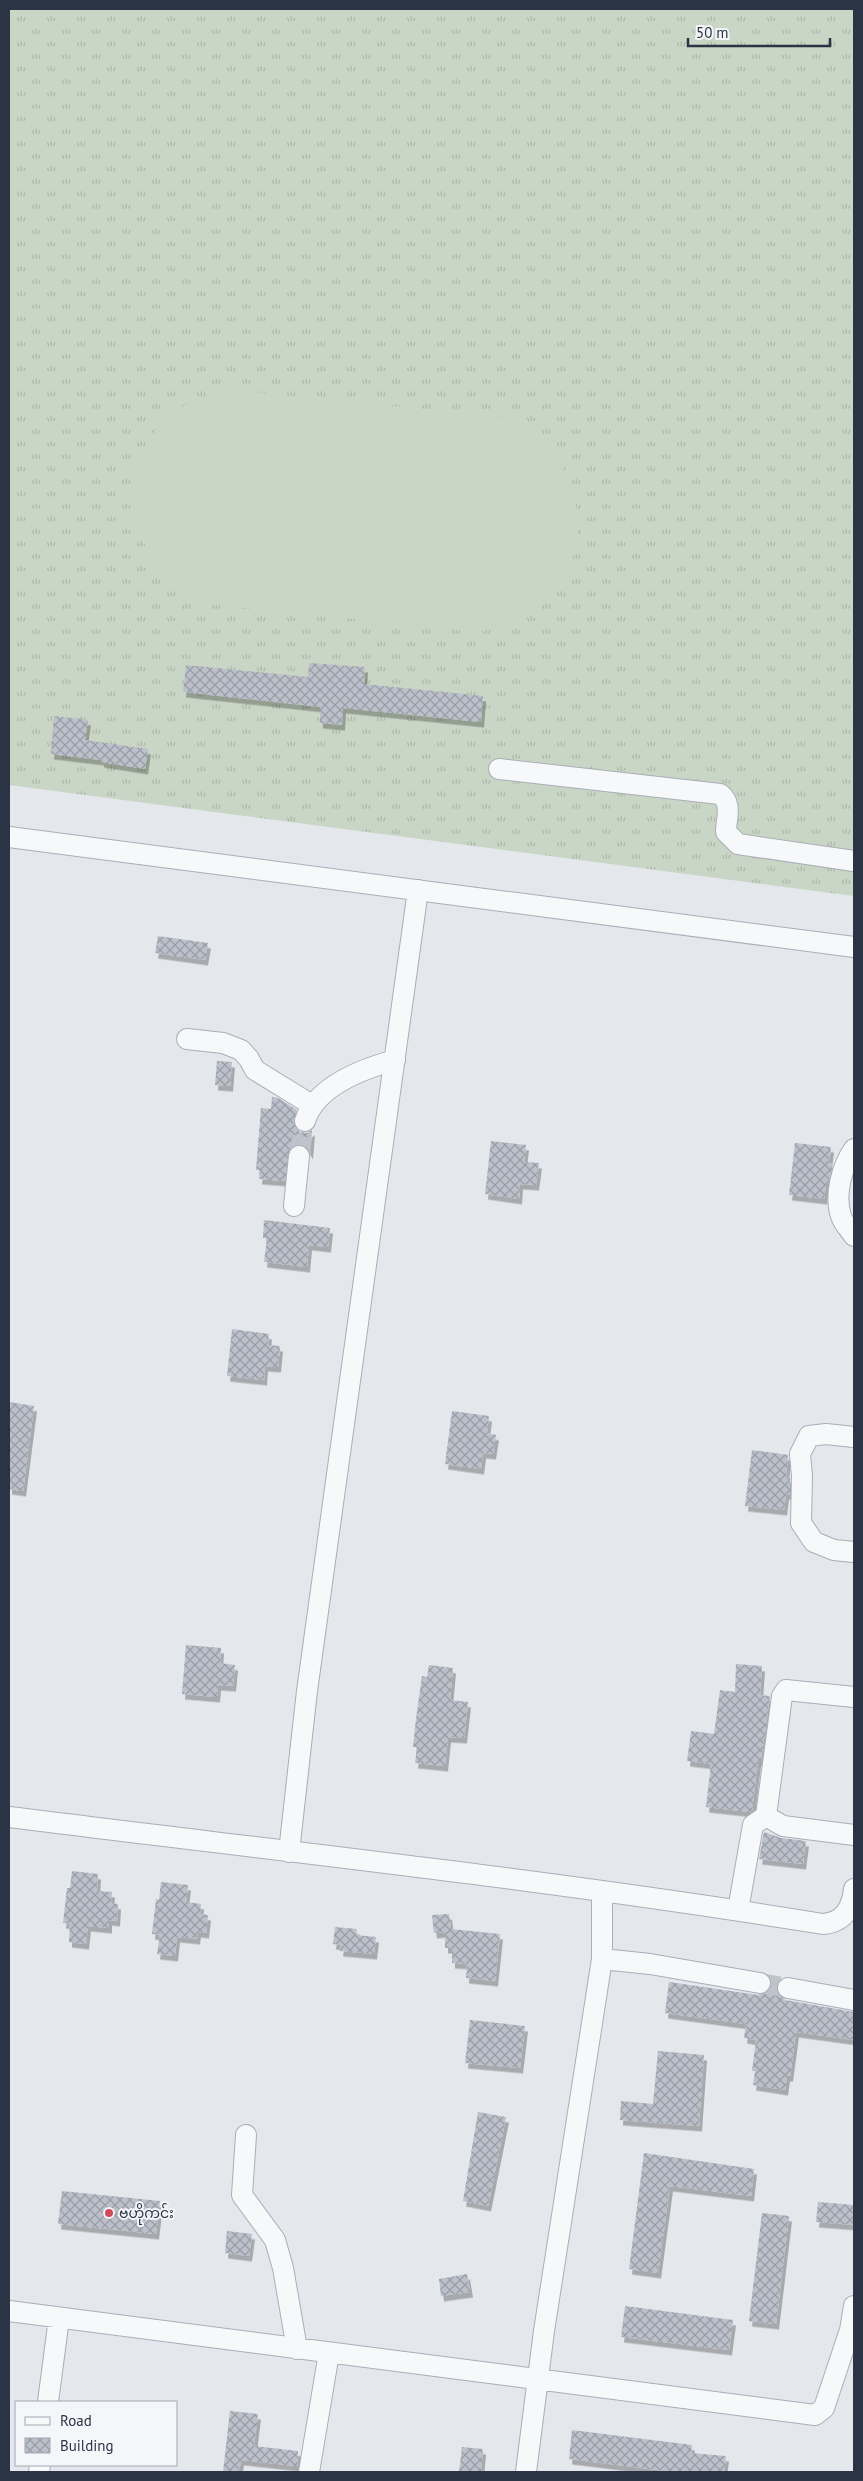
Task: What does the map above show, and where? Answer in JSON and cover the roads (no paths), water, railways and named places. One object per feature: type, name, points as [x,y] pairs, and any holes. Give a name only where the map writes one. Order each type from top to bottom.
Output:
[{"type":"street","points":[[499,769],[720,794],[724,798],[729,812],[726,832],[738,844],[854,861]]},
{"type":"street","points":[[9,837],[854,947]]},
{"type":"street","points":[[289,1852],[307,1691],[418,890]]},
{"type":"street","points":[[186,1039],[223,1043],[241,1050],[250,1059],[255,1070],[309,1113],[350,1076],[395,1060]]},
{"type":"street","points":[[854,1149],[844,1167],[839,1198],[841,1217],[854,1236]]},
{"type":"street","points":[[294,1206],[299,1156]]},
{"type":"street","points":[[854,1436],[826,1434],[809,1436],[800,1454],[802,1476],[801,1523],[814,1542],[834,1550],[854,1552]]},
{"type":"street","points":[[766,1816],[782,1696],[786,1690],[854,1697]]},
{"type":"street","points":[[766,1816],[783,1826],[854,1834]]},
{"type":"street","points":[[738,1910],[753,1824],[766,1816]]},
{"type":"street","points":[[9,1817],[602,1892],[829,1923],[836,1921],[849,1909],[854,1888]]},
{"type":"street","points":[[526,2472],[542,2346],[602,1959],[602,1892]]},
{"type":"street","points":[[602,1959],[650,1964],[760,1984]]},
{"type":"street","points":[[788,1988],[854,2000]]},
{"type":"street","points":[[246,2134],[242,2195],[275,2240],[282,2262],[297,2348]]},
{"type":"street","points":[[9,2311],[815,2415],[824,2408],[850,2330],[854,2306]]},
{"type":"street","points":[[48,2401],[59,2318]]},
{"type":"street","points":[[309,2472],[328,2352]]},
{"type":"tunnel","points":[[299,1156],[305,1121]]},
{"type":"tunnel","points":[[760,1983],[788,1988]]},
{"type":"place","name":"ဗဟိုကင်း","points":[[109,2213]]}]
